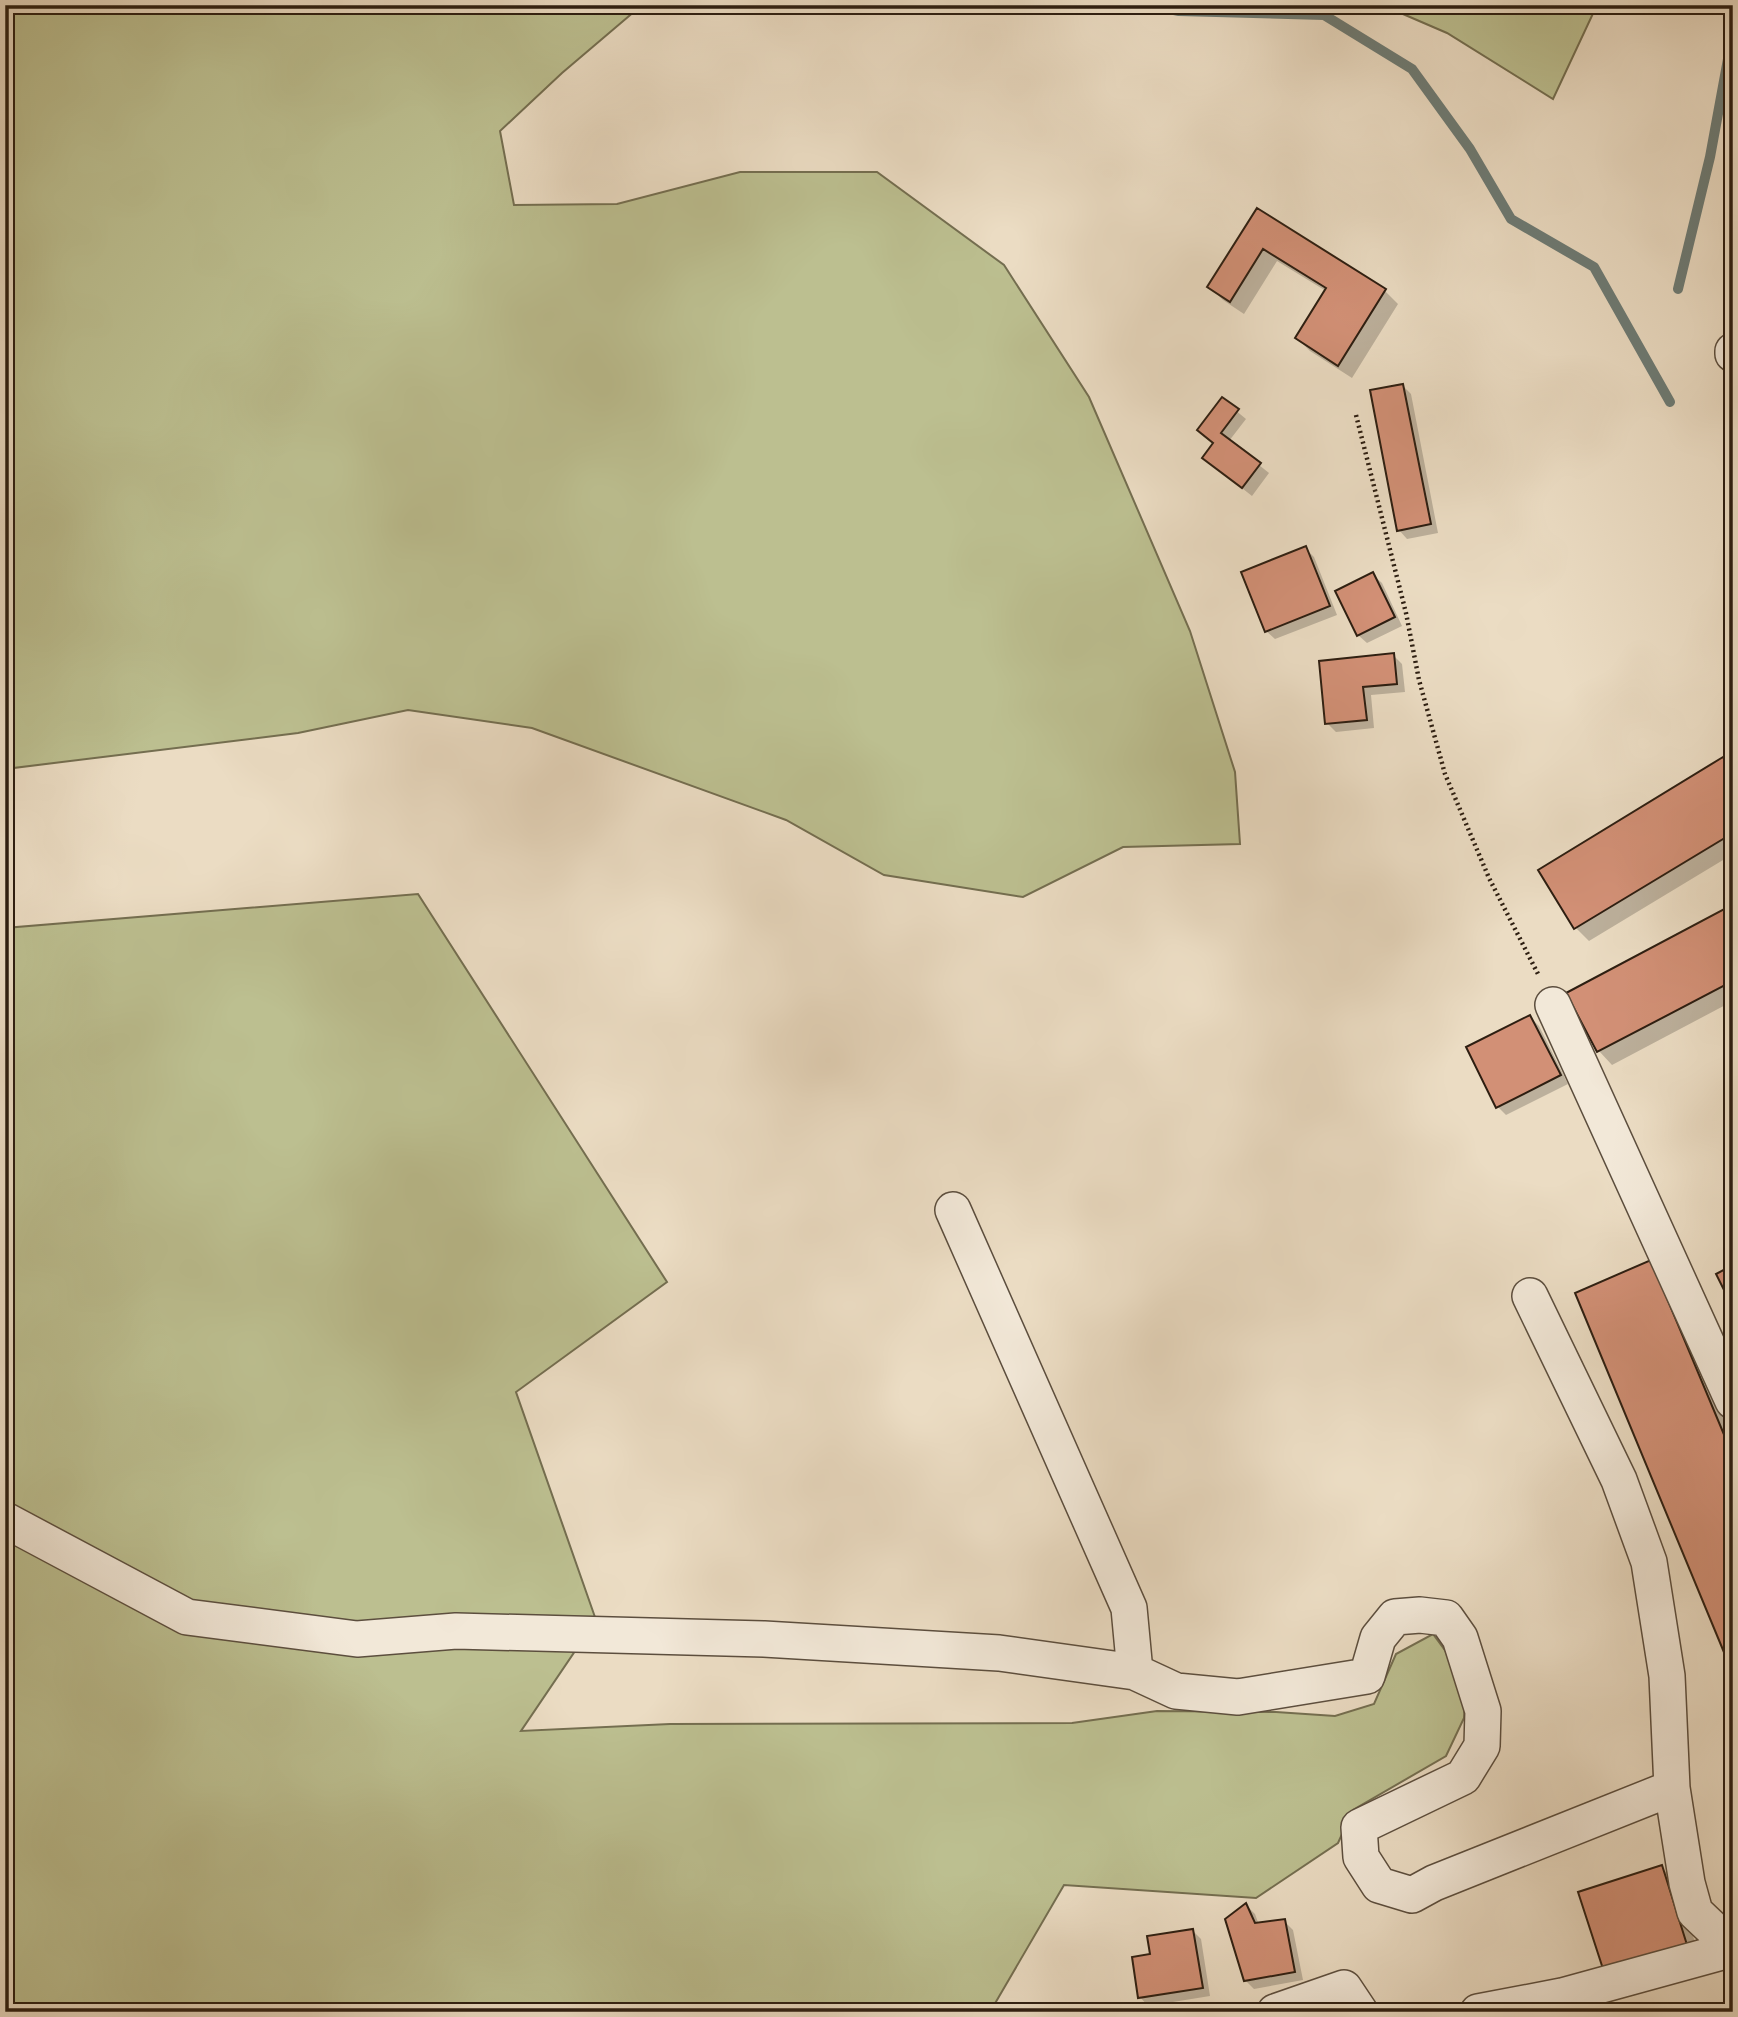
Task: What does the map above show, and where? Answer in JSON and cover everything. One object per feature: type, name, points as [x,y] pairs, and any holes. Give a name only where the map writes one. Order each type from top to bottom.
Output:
[{"type":"street","points":[[1553,1004],[1730,1386]]},
{"type":"street","points":[[953,1210],[1129,1608],[1135,1672]]},
{"type":"street","points":[[1478,2012],[1584,2002],[1733,1948],[1695,1912],[1687,1883],[1672,1788],[1667,1676],[1649,1562],[1619,1480],[1530,1296]]},
{"type":"street","points":[[5,1520],[187,1617],[357,1639],[456,1631],[778,1640],[999,1653],[1135,1672],[1176,1691],[1238,1697],[1367,1676],[1378,1638],[1395,1617],[1420,1615],[1446,1618],[1460,1638],[1483,1711],[1482,1746],[1463,1777],[1359,1827],[1362,1857],[1378,1885],[1412,1895],[1672,1788]]},
{"type":"street","points":[[1275,2012],[1343,1989],[1360,2012]]},
{"type":"path","points":[[1356,415],[1406,613],[1419,680],[1445,774],[1489,878],[1553,1004]]},
{"type":"green space","points":[[5,5],[642,5],[562,73],[500,131],[514,205],[617,204],[740,172],[877,172],[1004,265],[1089,397],[1190,631],[1235,772],[1240,844],[1123,847],[1023,897],[884,875],[786,820],[532,728],[408,710],[298,733],[5,769]]},
{"type":"green space","points":[[1382,5],[1597,5],[1553,99],[1447,33]]},
{"type":"green space","points":[[418,894],[667,1282],[516,1392],[596,1620],[521,1731],[670,1724],[1072,1723],[1157,1711],[1276,1712],[1335,1716],[1374,1704],[1396,1654],[1433,1634],[1466,1679],[1464,1718],[1446,1756],[1353,1810],[1338,1843],[1256,1898],[1064,1885],[990,2012],[5,2012],[5,928]]},
{"type":"building","points":[[1257,208],[1386,289],[1338,366],[1295,338],[1326,288],[1263,249],[1230,302],[1207,287]]},
{"type":"building","points":[[1403,384],[1431,524],[1397,531],[1370,390]]},
{"type":"building","points":[[1222,397],[1239,409],[1221,433],[1261,463],[1242,488],[1202,458],[1213,443],[1197,430]]},
{"type":"building","points":[[1306,546],[1330,606],[1265,632],[1241,572]]},
{"type":"building","points":[[1373,572],[1395,617],[1357,636],[1335,591]]},
{"type":"building","points":[[1394,653],[1397,684],[1363,687],[1367,720],[1325,724],[1319,661]]},
{"type":"building","points":[[1723,757],[1733,773],[1733,833],[1574,929],[1538,870]]},
{"type":"building","points":[[1728,907],[1733,916],[1733,981],[1597,1052],[1566,993]]},
{"type":"building","points":[[1530,1015],[1561,1075],[1496,1108],[1466,1047]]},
{"type":"building","points":[[1651,1260],[1733,1456],[1733,1674],[1575,1293]]},
{"type":"building","points":[[1733,1265],[1733,1308],[1716,1274]]},
{"type":"building","points":[[1662,1865],[1688,1948],[1605,1975],[1578,1892]]},
{"type":"building","points":[[1246,1903],[1255,1923],[1285,1919],[1295,1972],[1244,1981],[1225,1919]]},
{"type":"building","points":[[1193,1929],[1203,1988],[1138,1998],[1132,1957],[1150,1954],[1147,1936]]},
{"type":"waterway","points":[[1149,5],[1179,11],[1324,15],[1412,69],[1470,149],[1511,219],[1594,267],[1670,402]]},
{"type":"waterway","points":[[1678,289],[1710,157],[1733,32]]}]
